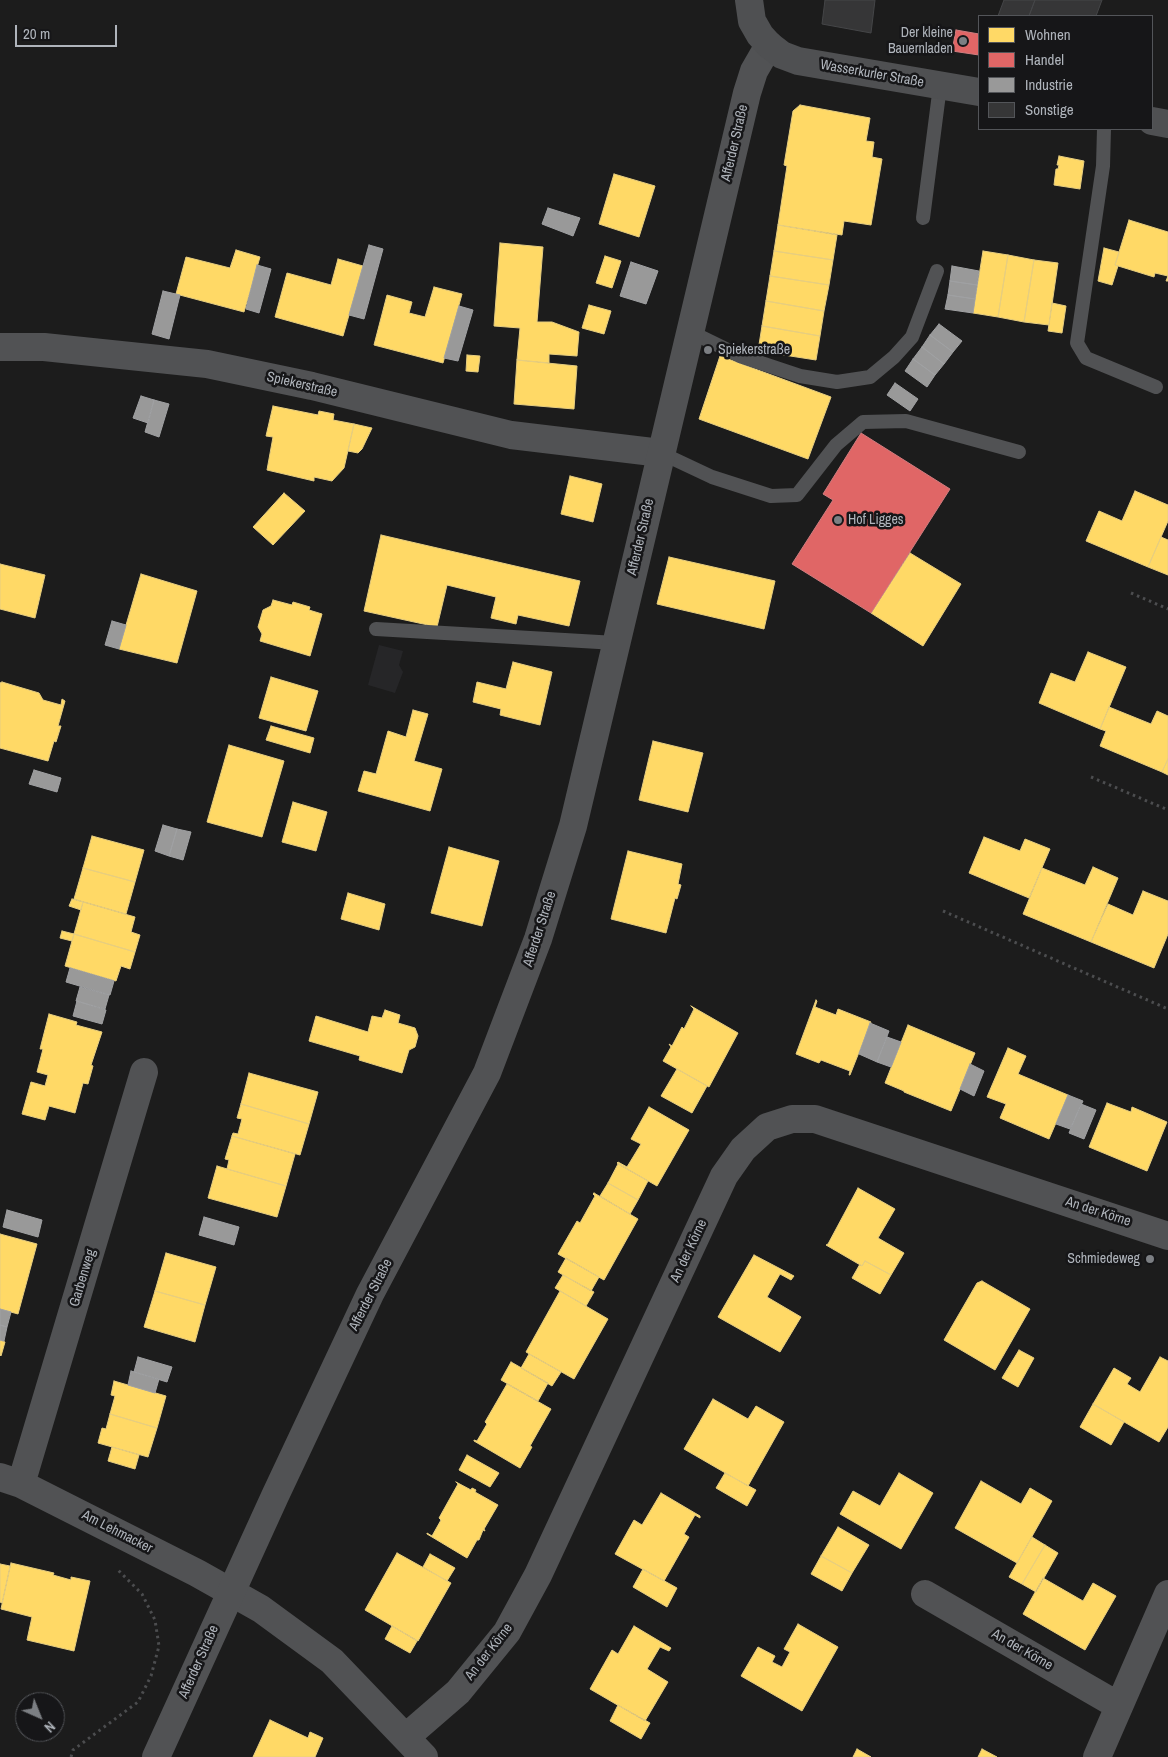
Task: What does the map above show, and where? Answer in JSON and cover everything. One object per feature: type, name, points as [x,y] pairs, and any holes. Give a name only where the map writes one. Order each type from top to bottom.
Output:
[{"type":"main road","points":[[749,0],[752,21],[760,36],[769,46]]},
{"type":"main road","name":"Wasserkurler Straße","points":[[769,46],[798,62],[978,92]]},
{"type":"main road","points":[[1153,121],[1168,124]]},
{"type":"street","name":"Afferder Straße","points":[[156,1757],[370,1294],[487,1072],[538,939],[573,826],[747,93],[754,71],[769,46]]},
{"type":"street","name":"Spiekerstraße","points":[[0,347],[44,347],[207,364],[312,386],[511,435],[661,452]]},
{"type":"street","name":"Garbenweg","points":[[11,1480],[144,1072]]},
{"type":"street","name":"An der Körne","points":[[406,1737],[458,1692],[507,1632],[538,1575],[724,1176],[743,1149],[767,1127],[792,1119],[815,1119],[1168,1236]]},
{"type":"street","name":"Am Lehmacker","points":[[11,1480],[197,1572],[231,1592]]},
{"type":"street","points":[[231,1592],[261,1609],[332,1661],[424,1757]]},
{"type":"street","name":"An der Körne","points":[[925,1594],[1119,1706]]},
{"type":"street","points":[[1097,1757],[1168,1594]]},
{"type":"lane","points":[[923,218],[940,86]]},
{"type":"lane","points":[[1104,130],[1103,166],[1077,343],[1086,358],[1156,387]]},
{"type":"lane","points":[[691,332],[740,356],[800,376],[837,382],[870,377],[894,357],[912,337],[937,271]]},
{"type":"lane","points":[[661,452],[712,477],[771,496],[797,495],[836,445],[863,422],[906,421],[1019,452]]},
{"type":"lane","points":[[376,629],[616,643]]},
{"type":"path","points":[[1131,593],[1168,609]]},
{"type":"path","points":[[1091,777],[1168,810]]},
{"type":"path","points":[[943,911],[1168,1009]]},
{"type":"path","points":[[71,1757],[74,1750],[138,1702],[151,1676],[159,1646],[156,1620],[142,1594],[117,1569]]},
{"type":"shaded area","points":[[379,645],[403,651],[399,665],[403,672],[395,693],[368,685]]},
{"type":"building: Wohnen","points":[[800,105],[870,118],[866,141],[874,142],[872,157],[882,159],[871,225],[844,221],[842,235],[778,225],[787,166],[784,165],[793,111]]},
{"type":"building: Wohnen","points":[[1059,156],[1084,161],[1080,189],[1054,185],[1056,169],[1058,169],[1059,165],[1057,165]]},
{"type":"building: Wohnen","points":[[614,174],[655,186],[639,237],[599,224]]},
{"type":"building: Wohnen","points":[[1129,220],[1168,232],[1168,276],[1155,273],[1154,277],[1115,265]]},
{"type":"building: Wohnen","points":[[778,225],[837,235],[833,260],[774,251]]},
{"type":"building: Wohnen","points":[[500,243],[543,247],[537,322],[552,322],[579,332],[577,356],[549,354],[549,363],[517,360],[520,328],[494,326]]},
{"type":"building: Wohnen","points":[[1104,248],[1119,252],[1115,265],[1118,266],[1112,285],[1098,281]]},
{"type":"building: Wohnen","points":[[236,250],[260,257],[244,312],[176,294],[186,257],[230,268]]},
{"type":"building: Wohnen","points":[[774,251],[833,260],[829,285],[770,276]]},
{"type":"building: Wohnen","points":[[983,251],[1008,255],[998,317],[973,313]]},
{"type":"building: Wohnen","points":[[1008,255],[1034,260],[1024,322],[998,317]]},
{"type":"building: Wohnen","points":[[605,256],[621,261],[612,288],[596,283]]},
{"type":"building: Wohnen","points":[[338,259],[363,266],[343,336],[275,317],[287,273],[331,285]]},
{"type":"building: Wohnen","points":[[1034,260],[1058,263],[1049,325],[1024,322]]},
{"type":"building: Wohnen","points":[[770,276],[829,285],[824,311],[766,301]]},
{"type":"building: Wohnen","points":[[434,287],[462,294],[443,363],[374,345],[387,295],[412,302],[409,313],[425,317]]},
{"type":"building: Wohnen","points":[[766,301],[824,311],[820,336],[762,326]]},
{"type":"building: Wohnen","points":[[1052,303],[1066,306],[1062,333],[1048,331]]},
{"type":"building: Wohnen","points":[[589,305],[611,311],[604,334],[582,328]]},
{"type":"building: Wohnen","points":[[762,326],[820,336],[816,360],[758,351]]},
{"type":"building: Wohnen","points":[[467,355],[480,356],[478,372],[466,371]]},
{"type":"building: Wohnen","points":[[720,356],[831,397],[808,459],[699,419]]},
{"type":"building: Wohnen","points":[[517,360],[577,366],[574,409],[514,404]]},
{"type":"building: Wohnen","points":[[273,406],[318,415],[319,411],[334,414],[333,420],[354,424],[344,468],[332,481],[314,477],[314,481],[267,470],[273,437],[266,436]]},
{"type":"building: Wohnen","points":[[354,424],[372,428],[362,449],[358,453],[348,451]]},
{"type":"building: Wohnen","points":[[570,476],[602,484],[593,522],[561,514]]},
{"type":"building: Wohnen","points":[[1135,491],[1168,505],[1168,521],[1148,567],[1086,541],[1099,511],[1122,521]]},
{"type":"building: Wohnen","points":[[284,493],[305,511],[273,545],[253,527]]},
{"type":"building: Wohnen","points":[[381,535],[580,581],[569,626],[518,615],[516,624],[491,618],[496,597],[447,585],[437,627],[364,611]]},
{"type":"building: Wohnen","points":[[1161,537],[1168,540],[1168,575],[1148,567]]},
{"type":"building: Wohnen","points":[[910,553],[961,584],[923,646],[871,613]]},
{"type":"building: Wohnen","points":[[669,557],[775,581],[764,629],[657,604]]},
{"type":"building: Wohnen","points":[[0,564],[45,575],[35,618],[0,609]]},
{"type":"building: Wohnen","points":[[141,574],[197,591],[177,663],[119,649]]},
{"type":"building: Wohnen","points":[[273,600],[292,605],[293,602],[310,607],[309,610],[322,614],[310,656],[260,641],[262,634],[258,627],[263,610],[271,606]]},
{"type":"building: Wohnen","points":[[1088,652],[1126,667],[1100,729],[1039,703],[1051,673],[1075,682]]},
{"type":"building: Wohnen","points":[[513,662],[552,672],[540,725],[500,715],[501,709],[473,702],[477,682],[506,689]]},
{"type":"building: Wohnen","points":[[271,677],[318,691],[306,731],[259,718]]},
{"type":"building: Wohnen","points":[[0,683],[39,693],[43,700],[61,705],[62,699],[65,701],[58,726],[61,726],[48,761],[0,748]]},
{"type":"building: Wohnen","points":[[1109,707],[1151,724],[1157,711],[1168,716],[1168,759],[1162,772],[1100,746],[1106,731],[1100,729]]},
{"type":"building: Wohnen","points":[[413,710],[428,714],[414,761],[442,769],[430,811],[358,791],[364,771],[376,774],[388,731],[406,737]]},
{"type":"building: Wohnen","points":[[271,726],[314,738],[310,753],[266,740]]},
{"type":"building: Wohnen","points":[[653,741],[703,753],[688,812],[639,800]]},
{"type":"building: Wohnen","points":[[229,745],[284,761],[262,837],[207,822]]},
{"type":"building: Wohnen","points":[[1168,759],[1168,775],[1162,772]]},
{"type":"building: Wohnen","points":[[293,802],[327,812],[316,851],[282,842]]},
{"type":"building: Wohnen","points":[[92,836],[144,850],[135,882],[83,868]]},
{"type":"building: Wohnen","points":[[984,837],[1020,851],[1025,839],[1050,849],[1029,898],[969,873]]},
{"type":"building: Wohnen","points":[[449,847],[499,861],[482,926],[431,913]]},
{"type":"building: Wohnen","points":[[628,851],[682,864],[678,884],[681,885],[677,899],[675,898],[666,933],[611,919]]},
{"type":"building: Wohnen","points":[[1093,867],[1118,878],[1091,942],[1023,914],[1042,868],[1085,885]]},
{"type":"building: Wohnen","points":[[83,868],[135,882],[126,914],[74,899]]},
{"type":"building: Wohnen","points":[[1143,891],[1168,901],[1168,934],[1154,968],[1091,942],[1108,904],[1133,915]]},
{"type":"building: Wohnen","points":[[348,893],[385,904],[379,930],[341,919]]},
{"type":"building: Wohnen","points":[[72,899],[83,902],[81,910],[69,906]]},
{"type":"building: Wohnen","points":[[83,902],[135,917],[131,932],[140,935],[135,952],[74,934]]},
{"type":"building: Wohnen","points":[[62,931],[74,934],[72,941],[60,938]]},
{"type":"building: Wohnen","points":[[74,934],[135,952],[130,969],[121,966],[116,981],[65,966]]},
{"type":"building: Wohnen","points":[[816,1000],[815,1007],[836,1015],[838,1009],[871,1022],[850,1075],[850,1071],[821,1060],[819,1063],[796,1054]]},
{"type":"building: Wohnen","points":[[691,1006],[738,1033],[709,1087],[663,1061],[671,1047],[669,1044],[672,1046],[682,1027],[684,1029],[694,1009]]},
{"type":"building: Wohnen","points":[[385,1010],[400,1015],[398,1023],[415,1028],[418,1036],[415,1047],[409,1050],[402,1073],[359,1060],[360,1056],[309,1041],[316,1016],[368,1032],[372,1016],[382,1018]]},
{"type":"building: Wohnen","points":[[49,1014],[77,1022],[76,1025],[102,1032],[91,1065],[93,1066],[88,1084],[83,1083],[75,1113],[49,1106],[45,1120],[22,1114],[31,1082],[45,1086],[48,1075],[37,1072],[43,1049],[40,1049]]},
{"type":"building: Wohnen","points":[[908,1025],[975,1053],[951,1111],[885,1083]]},
{"type":"building: Wohnen","points":[[1008,1048],[1026,1056],[1018,1074],[1068,1095],[1049,1139],[1000,1118],[1006,1104],[987,1097]]},
{"type":"building: Wohnen","points":[[677,1069],[707,1086],[692,1113],[661,1096]]},
{"type":"building: Wohnen","points":[[249,1073],[318,1092],[309,1124],[241,1104]]},
{"type":"building: Wohnen","points":[[1107,1103],[1131,1112],[1132,1107],[1167,1122],[1147,1171],[1089,1147]]},
{"type":"building: Wohnen","points":[[241,1104],[309,1124],[300,1155],[232,1136],[233,1133],[238,1134],[242,1119],[237,1118]]},
{"type":"building: Wohnen","points":[[649,1107],[689,1130],[657,1186],[617,1163],[627,1167],[641,1144],[631,1139]]},
{"type":"building: Wohnen","points":[[232,1136],[295,1154],[286,1186],[227,1169],[229,1160],[225,1159]]},
{"type":"building: Wohnen","points":[[618,1164],[648,1181],[638,1200],[608,1183]]},
{"type":"building: Wohnen","points":[[217,1166],[286,1186],[277,1217],[208,1198]]},
{"type":"building: Wohnen","points":[[608,1183],[638,1200],[630,1214],[600,1196]]},
{"type":"building: Wohnen","points":[[858,1188],[895,1209],[878,1238],[904,1253],[891,1275],[865,1261],[862,1266],[826,1245]]},
{"type":"building: Wohnen","points":[[594,1193],[638,1219],[604,1280],[558,1254],[577,1221],[580,1223],[595,1196]]},
{"type":"building: Wohnen","points":[[0,1234],[37,1244],[18,1314],[0,1309]]},
{"type":"building: Wohnen","points":[[166,1253],[216,1267],[205,1305],[155,1291]]},
{"type":"building: Wohnen","points":[[754,1255],[794,1276],[791,1280],[780,1274],[767,1297],[801,1317],[780,1352],[718,1317]]},
{"type":"building: Wohnen","points":[[566,1258],[599,1277],[591,1291],[558,1272]]},
{"type":"building: Wohnen","points":[[865,1261],[891,1275],[880,1294],[852,1278],[860,1264],[862,1266]]},
{"type":"building: Wohnen","points":[[563,1275],[594,1292],[586,1306],[555,1288]]},
{"type":"building: Wohnen","points":[[982,1281],[1030,1309],[995,1370],[944,1340],[977,1283]]},
{"type":"building: Wohnen","points":[[155,1291],[205,1305],[195,1342],[144,1327]]},
{"type":"building: Wohnen","points":[[560,1291],[608,1319],[574,1379],[526,1352]]},
{"type":"building: Wohnen","points":[[0,1340],[5,1342],[1,1356],[0,1355]]},
{"type":"building: Wohnen","points":[[1019,1350],[1034,1358],[1018,1387],[1002,1378]]},
{"type":"building: Wohnen","points":[[529,1354],[561,1372],[552,1386],[521,1368]]},
{"type":"building: Wohnen","points":[[1160,1357],[1168,1361],[1168,1427],[1159,1442],[1093,1404],[1114,1368],[1131,1378],[1127,1384],[1140,1392]]},
{"type":"building: Wohnen","points":[[511,1362],[548,1383],[538,1401],[501,1380]]},
{"type":"building: Wohnen","points":[[114,1381],[166,1396],[157,1428],[110,1414],[115,1396],[111,1395]]},
{"type":"building: Wohnen","points":[[507,1384],[551,1409],[520,1468],[474,1441],[477,1441],[487,1424],[485,1422]]},
{"type":"building: Wohnen","points":[[713,1399],[748,1419],[756,1406],[784,1422],[748,1486],[684,1449]]},
{"type":"building: Wohnen","points":[[1093,1404],[1124,1422],[1111,1445],[1080,1427]]},
{"type":"building: Wohnen","points":[[110,1414],[157,1428],[148,1457],[98,1443],[102,1428],[106,1429]]},
{"type":"building: Wohnen","points":[[112,1447],[139,1455],[135,1469],[108,1461]]},
{"type":"building: Wohnen","points":[[467,1455],[499,1473],[490,1487],[459,1470]]},
{"type":"building: Wohnen","points":[[725,1473],[756,1490],[747,1506],[716,1488]]},
{"type":"building: Wohnen","points":[[899,1473],[933,1493],[901,1549],[840,1514],[853,1491],[880,1506]]},
{"type":"building: Wohnen","points":[[981,1481],[1021,1504],[1030,1488],[1052,1501],[1017,1563],[955,1528]]},
{"type":"building: Wohnen","points":[[456,1482],[471,1490],[472,1488],[476,1490],[475,1492],[498,1505],[484,1529],[485,1531],[483,1530],[467,1558],[427,1534],[432,1536],[441,1520],[439,1518],[458,1484]]},
{"type":"building: Wohnen","points":[[661,1493],[700,1516],[700,1518],[695,1515],[684,1534],[689,1537],[664,1581],[615,1554],[634,1520],[642,1525]]},
{"type":"building: Wohnen","points":[[838,1527],[869,1545],[852,1573],[821,1556]]},
{"type":"building: Wohnen","points":[[1032,1537],[1045,1545],[1022,1584],[1009,1577]]},
{"type":"building: Wohnen","points":[[1045,1545],[1058,1553],[1036,1592],[1022,1584]]},
{"type":"building: Wohnen","points":[[397,1553],[451,1583],[418,1641],[365,1610]]},
{"type":"building: Wohnen","points":[[430,1554],[455,1568],[447,1581],[423,1567]]},
{"type":"building: Wohnen","points":[[821,1556],[852,1573],[842,1591],[811,1574]]},
{"type":"building: Wohnen","points":[[11,1563],[54,1573],[53,1575],[71,1580],[71,1577],[90,1581],[74,1651],[27,1640],[32,1617],[1,1609]]},
{"type":"building: Wohnen","points":[[0,1564],[10,1566],[2,1603],[0,1602]]},
{"type":"building: Wohnen","points":[[643,1569],[677,1588],[667,1607],[633,1587]]},
{"type":"building: Wohnen","points":[[1043,1578],[1083,1601],[1093,1583],[1116,1596],[1085,1650],[1023,1614]]},
{"type":"building: Wohnen","points":[[798,1624],[838,1647],[802,1711],[741,1676],[758,1647],[775,1656],[772,1662],[782,1667],[790,1652],[784,1649]]},
{"type":"building: Wohnen","points":[[392,1626],[417,1641],[410,1653],[385,1639]]},
{"type":"building: Wohnen","points":[[634,1626],[671,1648],[669,1651],[660,1647],[647,1669],[668,1682],[645,1721],[590,1689],[612,1650],[618,1654]]},
{"type":"building: Wohnen","points":[[618,1705],[650,1723],[641,1739],[610,1721]]},
{"type":"building: Wohnen","points":[[270,1720],[308,1738],[310,1732],[323,1738],[315,1757],[253,1757]]},
{"type":"building: Wohnen","points":[[857,1749],[871,1757],[853,1757]]},
{"type":"building: Wohnen","points":[[982,1749],[997,1757],[978,1757]]},
{"type":"building: Handel","points":[[956,30],[978,34],[978,55],[952,51]]},
{"type":"building: Handel","points":[[861,433],[950,489],[871,613],[792,564],[833,500],[823,494]]},
{"type":"building: Industrie","points":[[548,208],[580,218],[573,236],[542,224]]},
{"type":"building: Industrie","points":[[369,245],[383,249],[364,319],[349,315]]},
{"type":"building: Industrie","points":[[631,262],[658,271],[646,304],[620,296]]},
{"type":"building: Industrie","points":[[257,265],[271,269],[259,313],[246,309]]},
{"type":"building: Industrie","points":[[952,266],[979,271],[977,285],[950,281]]},
{"type":"building: Industrie","points":[[950,281],[977,285],[975,299],[948,295]]},
{"type":"building: Industrie","points":[[163,291],[180,295],[169,339],[152,334]]},
{"type":"building: Industrie","points":[[948,295],[975,299],[973,313],[945,309]]},
{"type":"building: Industrie","points":[[459,306],[473,310],[458,361],[444,358]]},
{"type":"building: Industrie","points":[[939,324],[962,341],[953,352],[930,335]]},
{"type":"building: Industrie","points":[[930,335],[953,352],[944,364],[922,347]]},
{"type":"building: Industrie","points":[[922,347],[944,364],[935,375],[913,359]]},
{"type":"building: Industrie","points":[[913,359],[935,375],[927,387],[905,371]]},
{"type":"building: Industrie","points":[[895,383],[918,399],[910,411],[887,395]]},
{"type":"building: Industrie","points":[[141,396],[154,400],[148,423],[133,418]]},
{"type":"building: Industrie","points":[[154,400],[169,404],[159,437],[145,432]]},
{"type":"building: Industrie","points":[[112,621],[126,625],[119,649],[105,645]]},
{"type":"building: Industrie","points":[[34,770],[61,778],[57,792],[29,784]]},
{"type":"building: Industrie","points":[[163,825],[177,829],[169,856],[155,851]]},
{"type":"building: Industrie","points":[[177,829],[191,832],[183,860],[169,856]]},
{"type":"building: Industrie","points":[[70,968],[114,981],[110,995],[66,982]]},
{"type":"building: Industrie","points":[[80,987],[109,995],[105,1009],[76,1001]]},
{"type":"building: Industrie","points":[[77,1001],[106,1010],[102,1024],[73,1016]]},
{"type":"building: Industrie","points":[[870,1023],[889,1031],[877,1062],[859,1054]]},
{"type":"building: Industrie","points":[[887,1037],[901,1042],[891,1067],[877,1062]]},
{"type":"building: Industrie","points":[[970,1064],[984,1071],[974,1096],[960,1089]]},
{"type":"building: Industrie","points":[[1068,1095],[1083,1101],[1070,1129],[1056,1124]]},
{"type":"building: Industrie","points":[[1081,1104],[1096,1110],[1084,1139],[1069,1133]]},
{"type":"building: Industrie","points":[[7,1210],[42,1220],[38,1237],[3,1227]]},
{"type":"building: Industrie","points":[[204,1217],[239,1227],[234,1245],[199,1235]]},
{"type":"building: Industrie","points":[[0,1309],[11,1312],[7,1327],[0,1325]]},
{"type":"building: Industrie","points":[[0,1325],[7,1327],[4,1341],[0,1340]]},
{"type":"building: Industrie","points":[[138,1357],[172,1367],[167,1382],[134,1372]]},
{"type":"building: Industrie","points":[[131,1371],[159,1379],[155,1393],[128,1385]]},
{"type":"building: Sonstige","points":[[825,0],[875,0],[871,33],[822,24]]},
{"type":"building: Sonstige","points":[[1004,0],[1035,0],[1029,15],[998,15]]},
{"type":"building: Sonstige","points":[[1035,0],[1102,0],[1096,15],[1029,15]]},
{"type":"place","name":"Der kleine Bauernladen","points":[[963,41]]},
{"type":"place","name":"Spiekerstraße","points":[[708,350]]},
{"type":"place","name":"Hof Ligges","points":[[838,520]]},
{"type":"place","name":"Schmiedeweg","points":[[1150,1259]]}]
